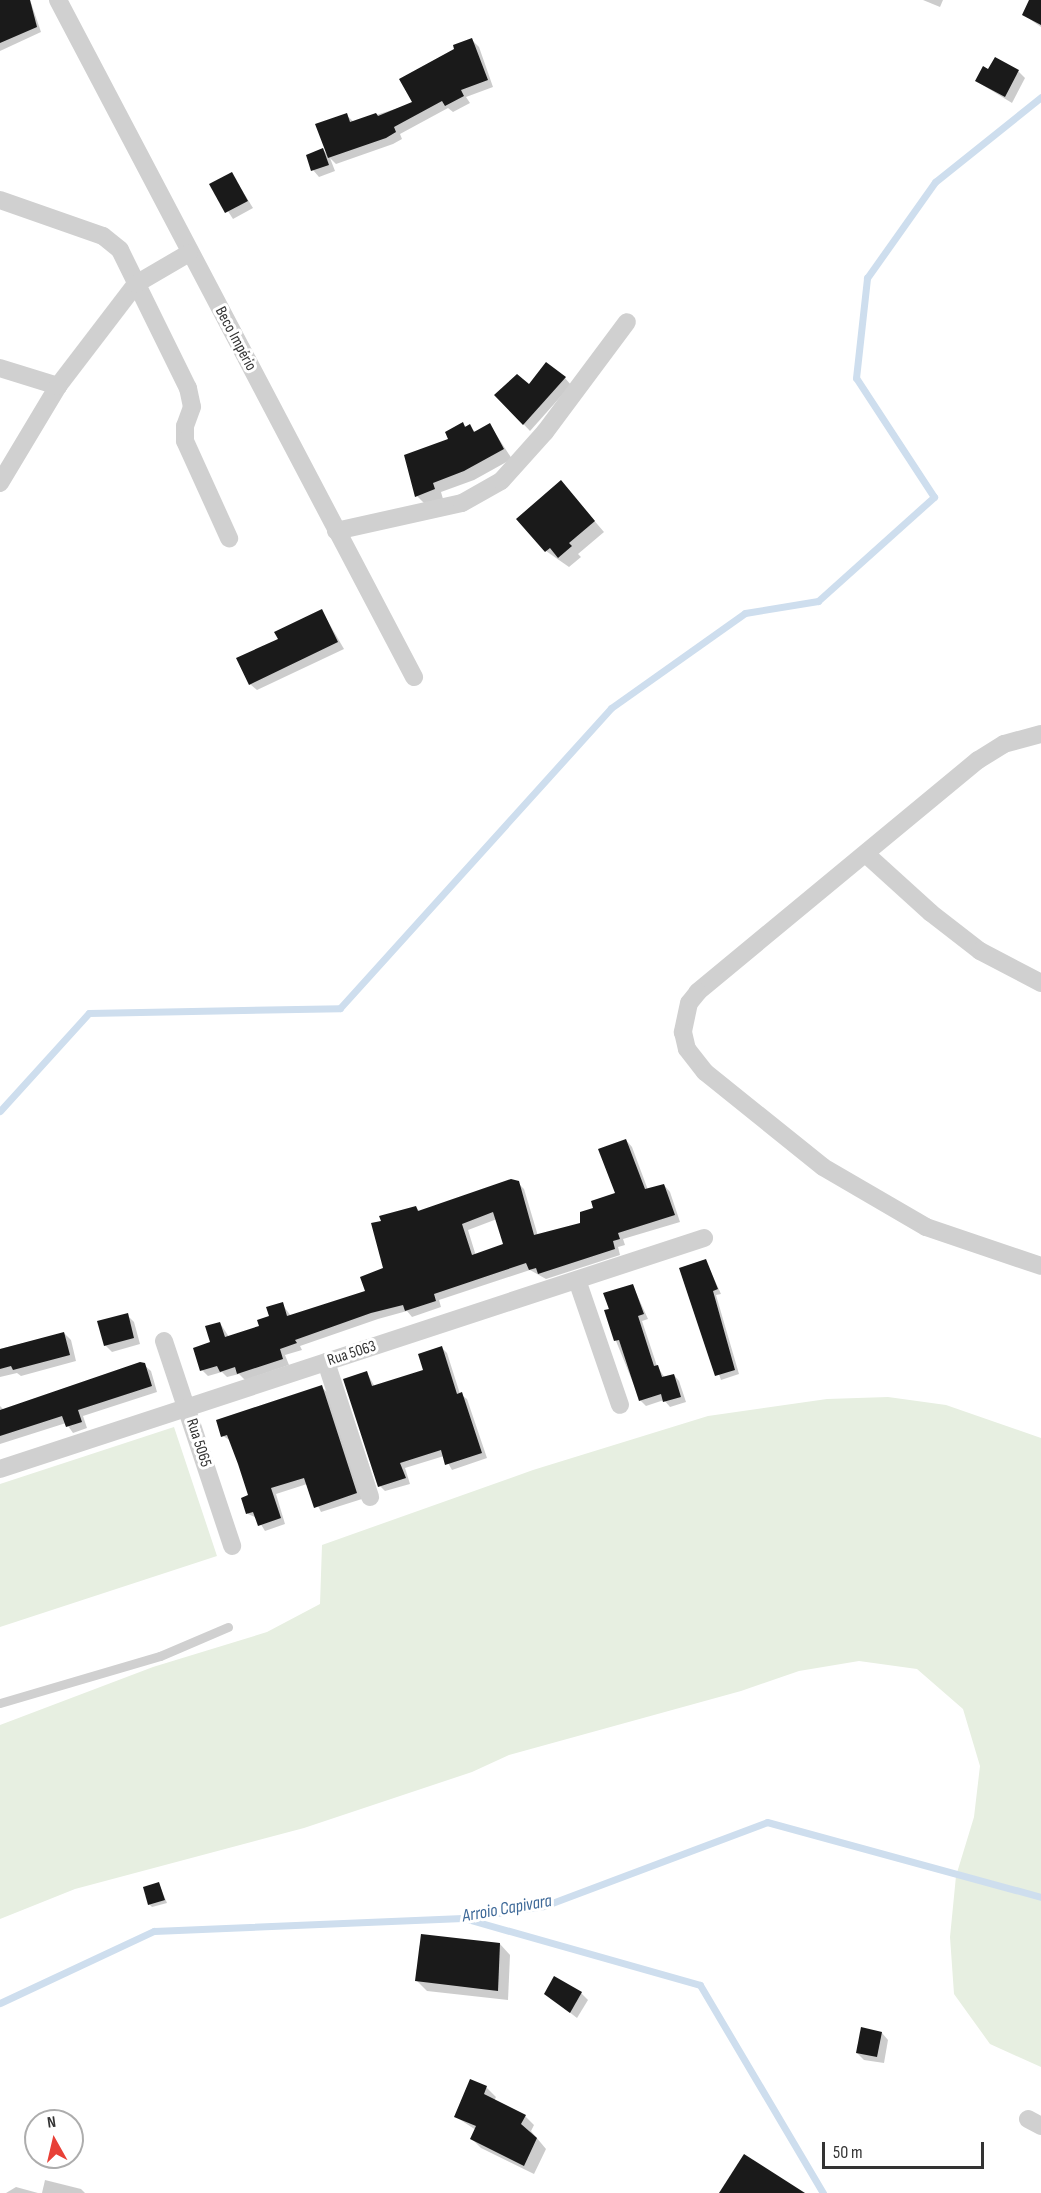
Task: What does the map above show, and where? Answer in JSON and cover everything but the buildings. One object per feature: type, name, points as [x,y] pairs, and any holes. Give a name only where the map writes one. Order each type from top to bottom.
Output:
[{"type":"street","name":"Beco Império","points":[[58,0],[189,253],[414,677]]},
{"type":"street","points":[[0,200],[103,237],[120,250],[188,388],[192,407],[185,426],[185,441],[229,538]]},
{"type":"street","points":[[0,483],[58,386],[136,284],[189,253]]},
{"type":"street","points":[[336,531],[462,503],[501,481],[545,432],[627,322]]},
{"type":"street","points":[[0,368],[58,386]]},
{"type":"street","points":[[1041,734],[1004,744],[978,760],[867,855],[698,992],[684,1016],[687,1048],[705,1072],[823,1167],[926,1227],[1041,1266]]},
{"type":"street","points":[[867,855],[931,913],[980,951],[1041,983]]},
{"type":"street","name":"Rua 5063","points":[[0,1469],[704,1238]]},
{"type":"street","points":[[577,1280],[620,1406]]},
{"type":"street","name":"Rua 5065","points":[[165,1341],[232,1546]]},
{"type":"street","points":[[326,1362],[370,1497]]},
{"type":"lane","points":[[0,1703],[160,1656],[228,1628]]},
{"type":"shaded area","points":[[888,1397],[946,1405],[1041,1438],[1041,2067],[990,2044],[954,1994],[950,1937],[956,1876],[974,1817],[980,1766],[963,1709],[917,1669],[859,1661],[799,1671],[741,1691],[509,1755],[472,1772],[304,1828],[75,1889],[0,1919],[0,1725],[153,1667],[267,1632],[320,1604],[322,1545],[533,1470],[708,1416],[827,1399]]},
{"type":"shaded area","points":[[174,1427],[217,1556],[0,1627],[0,1484]]},
{"type":"waterway","points":[[0,1111],[89,1013],[340,1008],[611,708],[745,613],[818,601],[934,497],[856,378],[867,278],[935,182],[1041,97]]},
{"type":"waterway","name":"Arroio Capivara","points":[[0,2003],[154,1931],[463,1918],[544,1906],[767,1822],[1041,1897]]},
{"type":"waterway","points":[[467,1919],[700,1985],[823,2193]]}]
